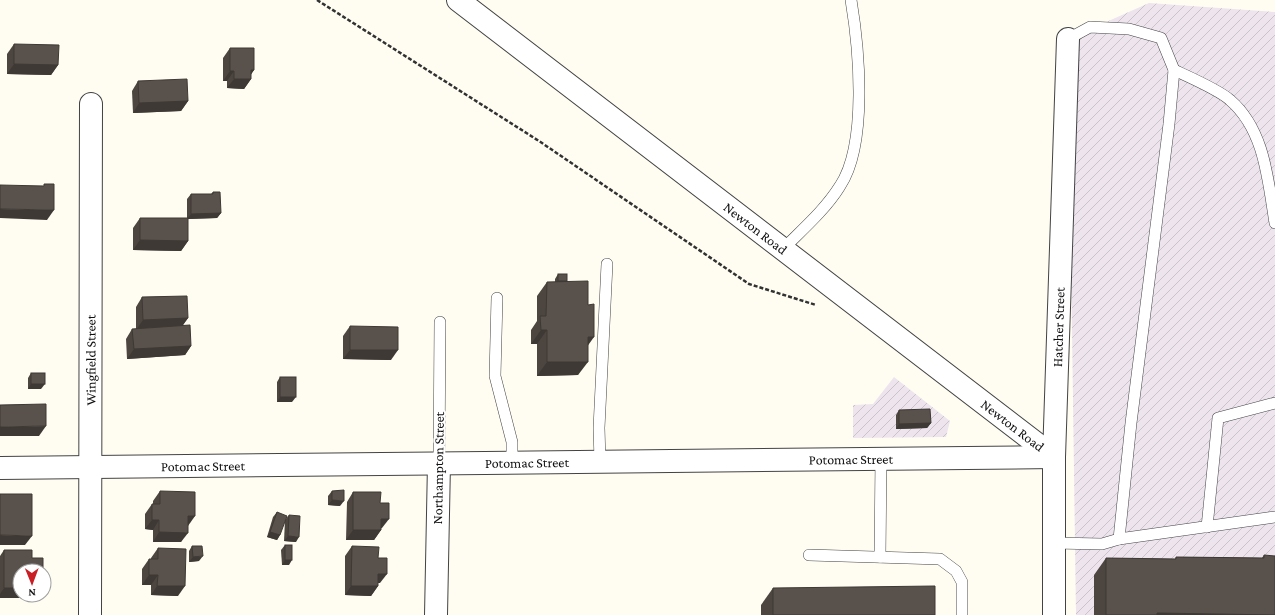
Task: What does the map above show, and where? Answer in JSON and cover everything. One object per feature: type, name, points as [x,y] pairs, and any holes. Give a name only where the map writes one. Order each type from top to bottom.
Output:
[{"type":"street","name":"Newton Road","points":[[458,0],[1054,457]]},
{"type":"street","name":"Hatcher Street","points":[[1054,615],[1054,457],[1068,39]]},
{"type":"street","name":"Wingfield Street","points":[[90,615],[92,467],[91,104]]},
{"type":"street","name":"Potomac Street","points":[[0,468],[1054,457]]},
{"type":"street","name":"Northampton Street","points":[[436,615],[439,463]]},
{"type":"lane","points":[[783,249],[820,212],[841,185],[852,163],[858,127],[857,33],[851,0]]},
{"type":"lane","points":[[1068,39],[1090,27],[1129,29],[1161,38],[1174,70],[1169,124],[1131,423],[1119,539]]},
{"type":"lane","points":[[1174,70],[1230,100],[1250,123],[1264,164],[1275,224]]},
{"type":"lane","points":[[600,461],[607,264]]},
{"type":"lane","points":[[497,298],[495,376],[512,442],[512,462]]},
{"type":"lane","name":"Northampton Street","points":[[439,463],[440,322]]},
{"type":"lane","points":[[1207,526],[1218,418],[1275,403]]},
{"type":"lane","points":[[880,557],[881,458]]},
{"type":"lane","points":[[1054,543],[1102,544],[1119,539],[1275,517]]},
{"type":"lane","points":[[809,555],[940,559],[956,571],[962,582],[962,615]]},
{"type":"path","points":[[317,0],[539,140],[749,284],[824,308]]},
{"type":"shaded area","points":[[1149,3],[1275,12],[1275,615],[1076,615],[1068,39]]},
{"type":"shaded area","points":[[894,377],[950,421],[946,437],[853,438],[853,405],[873,404]]},
{"type":"building","points":[[14,44],[59,45],[58,65],[14,64]]},
{"type":"building","points":[[230,48],[254,48],[254,70],[251,70],[251,79],[234,79],[234,71],[230,71]]},
{"type":"building","points":[[187,79],[188,101],[139,103],[138,81]]},
{"type":"building","points":[[44,184],[54,184],[54,210],[0,209],[0,185],[44,186]]},
{"type":"building","points":[[213,192],[220,192],[221,213],[191,214],[191,194],[213,194]]},
{"type":"building","points":[[140,218],[188,218],[188,241],[140,240]]},
{"type":"building","points":[[558,274],[567,274],[567,281],[558,281]]},
{"type":"building","points":[[588,281],[588,305],[594,304],[594,337],[588,337],[588,362],[547,362],[547,330],[541,330],[540,316],[546,316],[547,282]]},
{"type":"building","points":[[187,296],[188,318],[143,320],[142,297]]},
{"type":"building","points":[[190,325],[191,346],[134,349],[132,329]]},
{"type":"building","points":[[350,326],[398,327],[398,350],[350,350]]},
{"type":"building","points":[[31,373],[45,373],[45,384],[31,384]]},
{"type":"building","points":[[280,377],[296,377],[296,397],[280,397]]},
{"type":"building","points":[[46,404],[46,426],[0,427],[0,405]]},
{"type":"building","points":[[930,409],[931,423],[899,424],[899,410]]},
{"type":"building","points":[[344,490],[344,501],[332,500],[332,491]]},
{"type":"building","points":[[160,491],[195,492],[195,516],[188,516],[188,533],[159,532],[159,520],[152,520],[152,504],[160,504]]},
{"type":"building","points":[[353,492],[381,492],[380,503],[389,503],[389,519],[381,519],[381,530],[353,530]]},
{"type":"building","points":[[0,494],[32,494],[32,536],[0,535]]},
{"type":"building","points":[[277,512],[287,516],[280,535],[270,532]]},
{"type":"building","points":[[289,515],[300,516],[299,537],[288,536]]},
{"type":"building","points":[[285,545],[292,545],[292,560],[285,560]]},
{"type":"building","points":[[192,546],[202,546],[203,556],[193,557]]},
{"type":"building","points":[[352,546],[379,547],[378,558],[387,558],[387,574],[378,574],[378,586],[351,586]]},
{"type":"building","points":[[158,548],[186,549],[185,586],[157,586],[158,575],[149,575],[149,559],[158,559]]},
{"type":"building","points":[[4,550],[32,550],[32,558],[43,558],[43,563],[12,563],[12,588],[4,588]]},
{"type":"building","points":[[1264,555],[1275,556],[1275,615],[1157,613],[1157,615],[1106,615],[1106,558],[1264,558]]},
{"type":"building","points":[[935,586],[935,615],[773,615],[773,588]]}]
